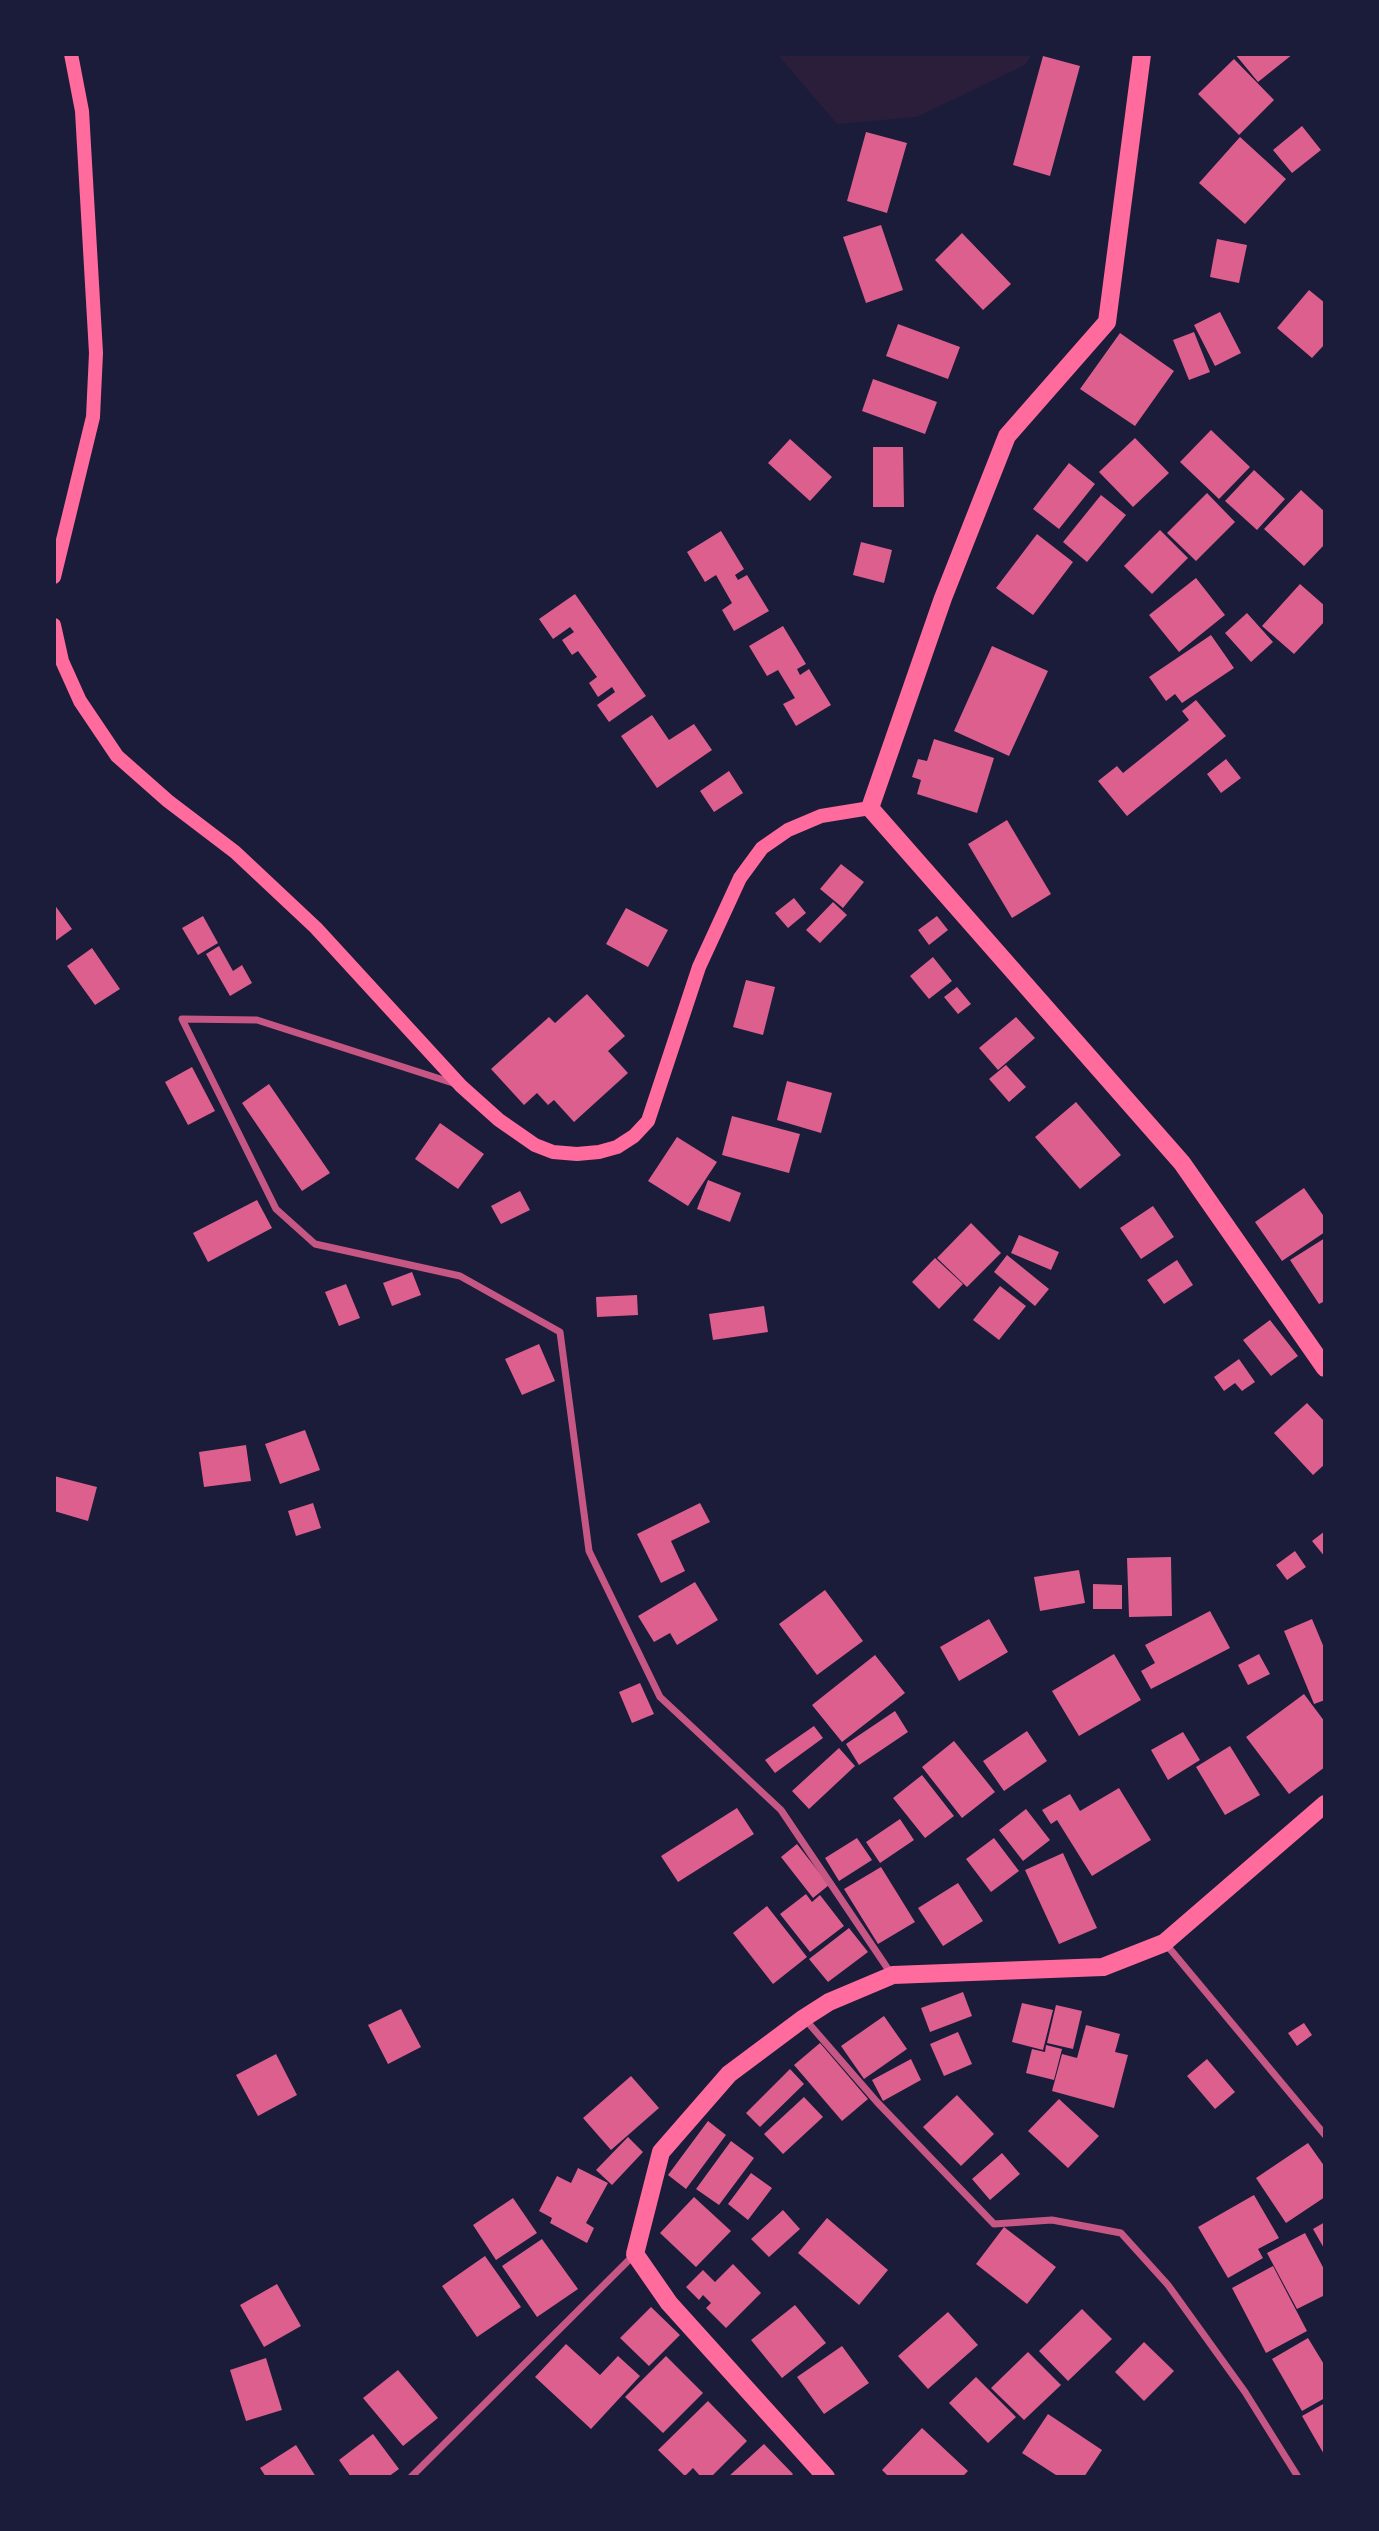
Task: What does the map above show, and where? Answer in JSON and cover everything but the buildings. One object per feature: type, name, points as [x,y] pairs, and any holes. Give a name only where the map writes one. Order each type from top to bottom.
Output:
[{"type":"main road","points":[[54,577],[93,417],[96,353],[82,111],[71,54]]},
{"type":"main road","points":[[870,808],[943,598],[1007,436],[1107,322],[1142,54]]},
{"type":"main road","points":[[54,625],[62,661],[80,701],[117,756],[168,801],[235,852],[316,928],[461,1086],[499,1120],[535,1145],[553,1152],[577,1154],[617,1147],[634,1136],[648,1121],[699,967],[740,878],[762,848],[788,830],[821,816],[870,808]]},
{"type":"main road","points":[[870,808],[1182,1163],[1325,1368]]},
{"type":"main road","points":[[826,2477],[669,2303],[635,2253],[661,2152],[729,2074],[829,2002],[892,1975],[1103,1967],[1164,1943],[1325,1804]]},
{"type":"street","points":[[461,1086],[257,1020],[182,1019],[276,1209],[315,1244],[460,1276],[560,1332],[589,1551],[660,1697],[781,1810],[892,1975]]},
{"type":"street","points":[[1164,1943],[1325,2135]]},
{"type":"street","points":[[804,2018],[877,2102],[994,2224],[1052,2220],[1121,2233],[1168,2285],[1245,2392],[1298,2477]]},
{"type":"street","points":[[411,2477],[635,2253]]},
{"type":"shaded area","points":[[777,54],[1032,54],[1025,65],[917,117],[837,124]]}]
